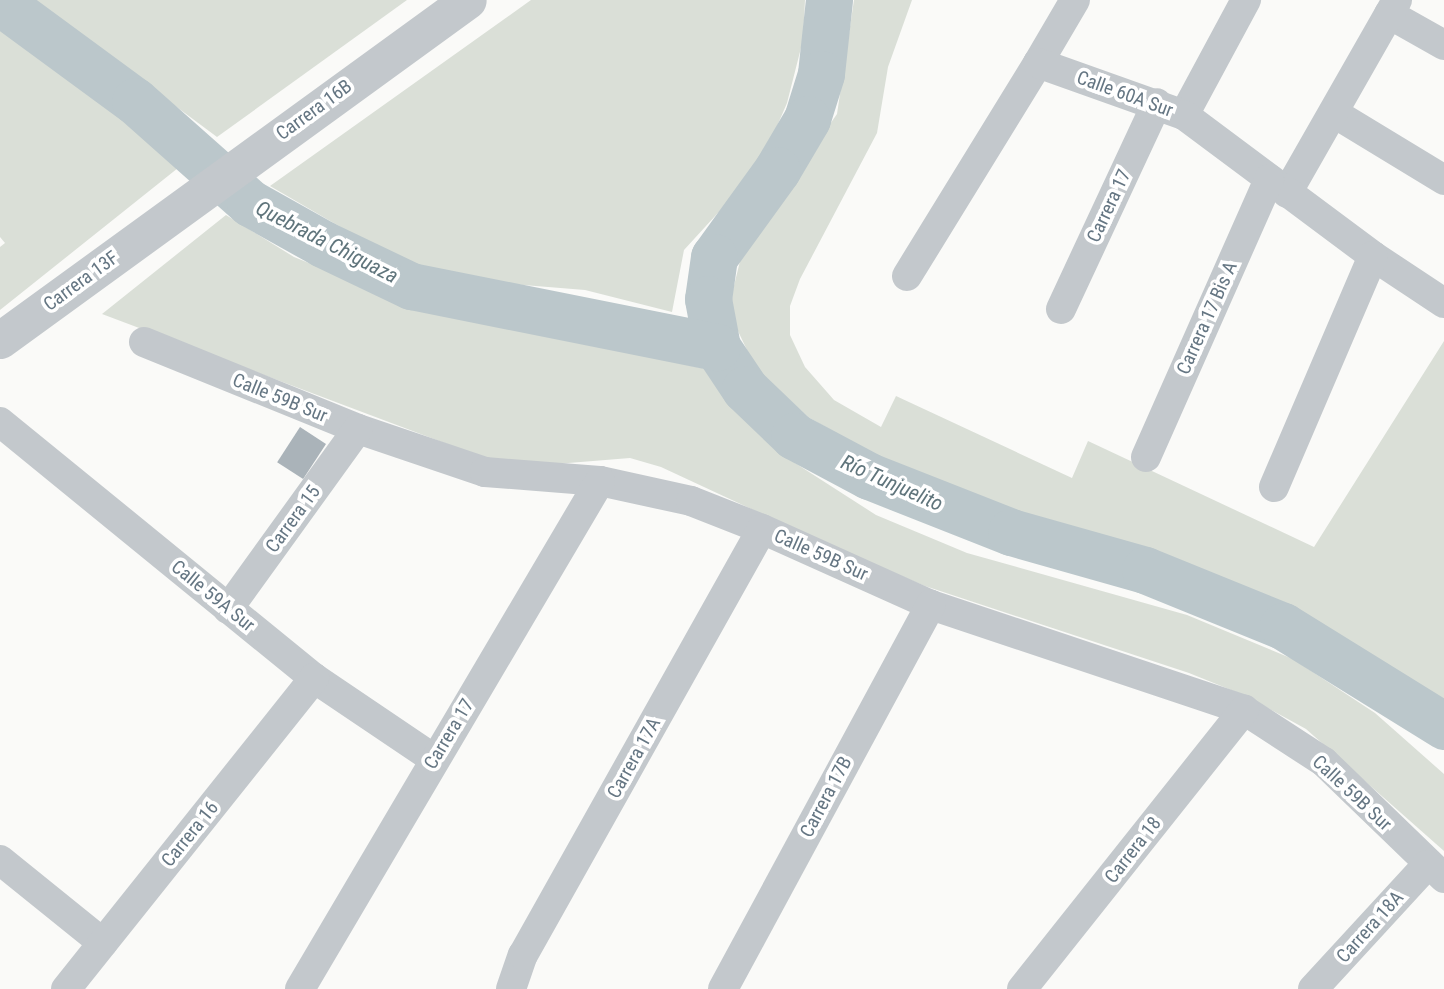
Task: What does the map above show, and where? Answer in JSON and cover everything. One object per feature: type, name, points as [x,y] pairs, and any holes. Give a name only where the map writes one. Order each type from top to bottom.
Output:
[{"type":"street","name":"Carrera 16B","points":[[162,221],[468,0]]},
{"type":"street","points":[[907,276],[1075,0]]},
{"type":"street","points":[[1184,115],[1246,0]]},
{"type":"street","points":[[1393,7],[1444,45]]},
{"type":"street","name":"Carrera 17 Bis A","points":[[1146,457],[1278,186],[1334,113],[1393,7]]},
{"type":"street","name":"Calle 60A Sur","points":[[1038,63],[1157,103],[1184,115],[1373,256],[1444,303]]},
{"type":"street","name":"Carrera 17","points":[[1062,309],[1157,103]]},
{"type":"street","points":[[1334,113],[1444,180]]},
{"type":"street","name":"Carrera 13F","points":[[0,340],[162,221]]},
{"type":"street","points":[[1275,487],[1373,256]]},
{"type":"street","name":"Calle 59B Sur","points":[[144,342],[358,429],[485,472],[600,481],[691,501],[762,529],[930,605],[1244,710],[1324,762],[1435,871]]},
{"type":"street","name":"Calle 59A Sur","points":[[0,422],[314,678],[434,759]]},
{"type":"street","name":"Carrera 15","points":[[228,609],[358,429]]},
{"type":"street","name":"Carrera 17","points":[[300,989],[600,481]]},
{"type":"street","name":"Carrera 17A","points":[[511,989],[523,955],[762,529]]},
{"type":"street","name":"Carrera 17B","points":[[723,989],[930,605]]},
{"type":"street","name":"Carrera 16","points":[[66,989],[314,678]]},
{"type":"street","name":"Carrera 18","points":[[1023,989],[1244,710]]},
{"type":"street","points":[[0,860],[103,943]]},
{"type":"street","name":"Carrera 18A","points":[[1314,989],[1435,871]]},
{"type":"shaded area","points":[[33,0],[407,0],[217,137]]},
{"type":"shaded area","points":[[531,0],[805,0],[803,40],[787,103],[759,168],[684,250],[672,312],[585,290],[476,281],[411,268],[270,186]]},
{"type":"shaded area","points":[[854,0],[912,0],[888,67],[877,133],[800,279],[790,306],[790,335],[805,367],[834,400],[881,427],[896,396],[1072,478],[1088,441],[1314,547],[1444,341],[1444,705],[1433,694],[1320,626],[1137,549],[1021,515],[883,460],[808,417],[756,369],[728,310],[743,249],[837,114]]},
{"type":"shaded area","points":[[0,25],[53,61],[178,168],[0,310],[0,247],[5,243],[0,237]]},
{"type":"shaded area","points":[[226,215],[294,257],[396,298],[499,325],[711,370],[759,432],[795,463],[876,515],[967,553],[1187,615],[1293,659],[1375,713],[1444,774],[1444,851],[1306,729],[1246,696],[1189,673],[925,586],[833,547],[661,467],[630,458],[556,464],[487,459],[102,314]]},
{"type":"building","points":[[300,427],[326,444],[303,479],[277,462]]},
{"type":"waterway","name":"Río Tunjuelito","points":[[829,0],[821,74],[807,119],[777,170],[714,257],[708,299],[717,347],[745,389],[794,436],[869,476],[1011,532],[1145,570],[1283,626],[1444,726]]},
{"type":"waterway","name":"Quebrada Chiguaza","points":[[0,2],[135,101],[250,203],[323,244],[411,286],[717,347]]}]
